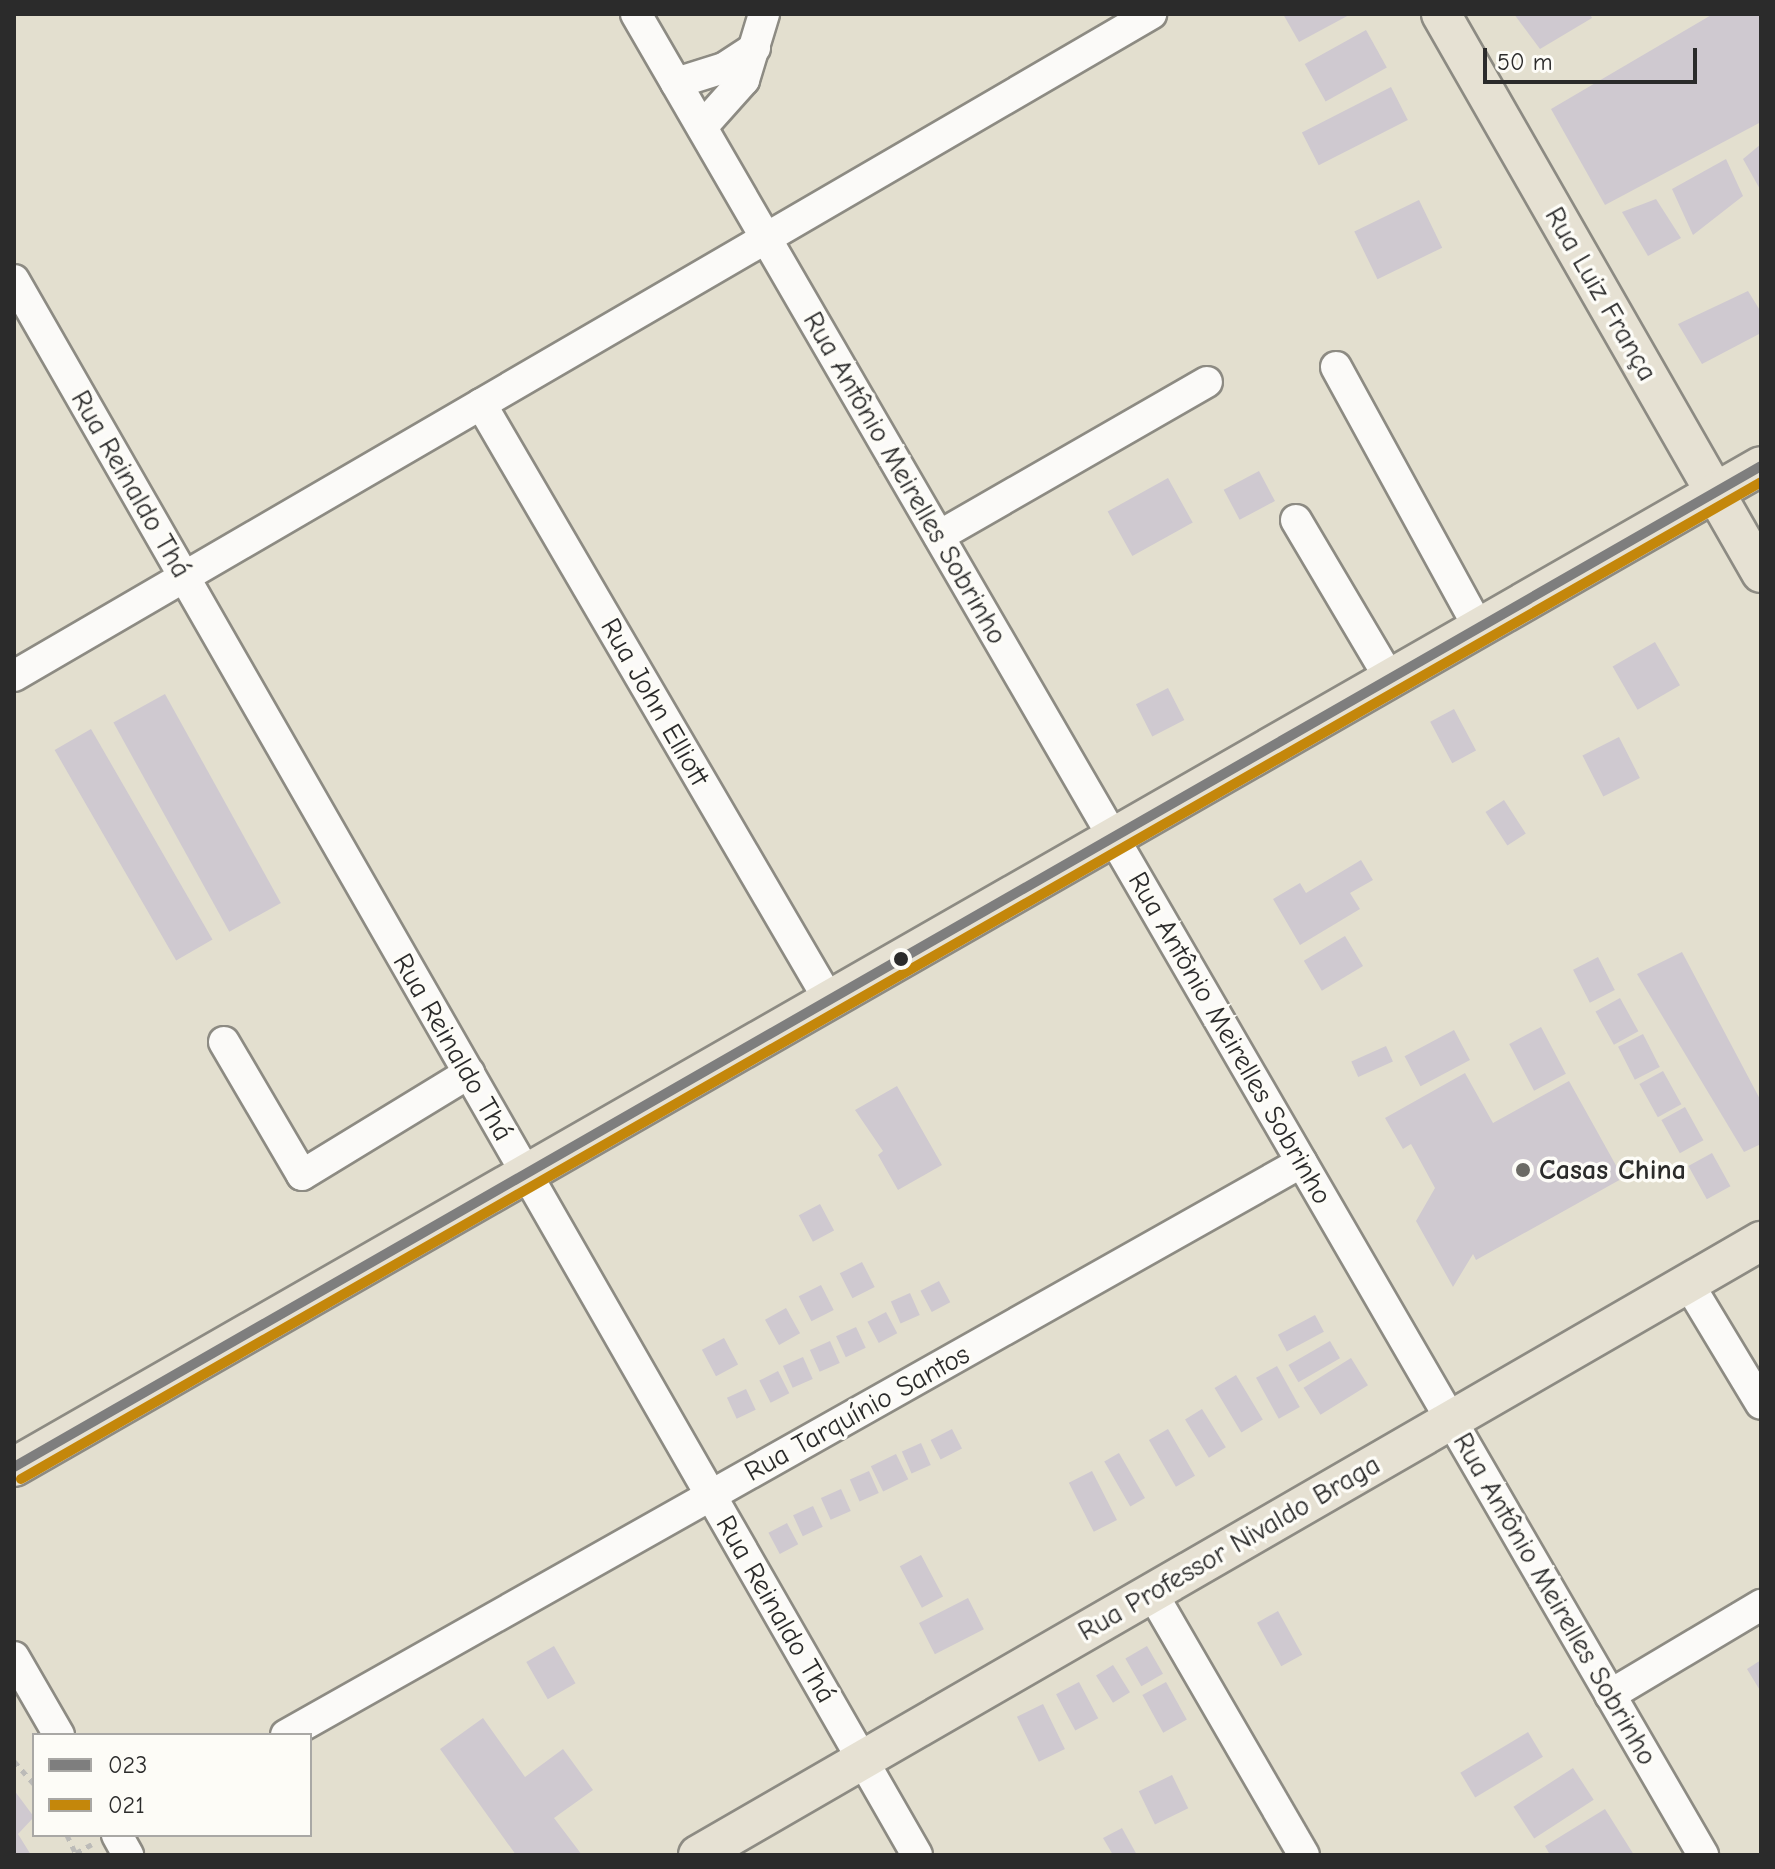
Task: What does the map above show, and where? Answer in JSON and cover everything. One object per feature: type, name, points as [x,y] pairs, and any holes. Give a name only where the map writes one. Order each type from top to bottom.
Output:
[{"type":"main road","name":"Rua Luiz França","points":[[1441,14],[1761,573]]},
{"type":"main road","points":[[14,1467],[1761,466]]},
{"type":"main road","name":"Rua Professor Nivaldo Braga","points":[[698,1855],[1761,1241]]},
{"type":"street","name":"Rua Antônio Meirelles Sobrinho","points":[[636,14],[1703,1855]]},
{"type":"street","points":[[702,127],[736,94],[755,48],[764,14]]},
{"type":"street","points":[[14,676],[1151,14]]},
{"type":"street","points":[[676,83],[724,68],[755,48]]},
{"type":"street","name":"Rua Reinaldo Thá","points":[[14,280],[917,1855]]},
{"type":"street","points":[[1336,367],[1479,628]]},
{"type":"street","points":[[939,536],[1207,382]]},
{"type":"street","name":"Rua John Elliott","points":[[481,404],[829,1000]]},
{"type":"street","points":[[1296,520],[1390,679]]},
{"type":"street","points":[[224,1042],[302,1175],[469,1073]]},
{"type":"street","name":"Rua Tarquínio Santos","points":[[290,1733],[1302,1162]]},
{"type":"street","points":[[1688,1283],[1761,1404]]},
{"type":"street","points":[[1152,1593],[1304,1855]]},
{"type":"street","points":[[1610,1695],[1761,1605]]},
{"type":"street","points":[[14,1657],[58,1733]]},
{"type":"street","points":[[118,1837],[128,1855]]},
{"type":"path","points":[[14,1761],[32,1782]]},
{"type":"path","points":[[68,1837],[77,1855]]},
{"type":"building","points":[[1283,14],[1351,14],[1299,42]]},
{"type":"building","points":[[1514,14],[1590,14],[1592,18],[1540,49]]},
{"type":"building","points":[[1713,14],[1761,14],[1761,122],[1605,205],[1551,109]]},
{"type":"building","points":[[1366,30],[1387,68],[1326,102],[1305,64]]},
{"type":"building","points":[[1391,87],[1408,120],[1319,165],[1302,132]]},
{"type":"building","points":[[1761,144],[1761,191],[1743,159]]},
{"type":"building","points":[[1726,159],[1743,196],[1693,235],[1672,189]]},
{"type":"building","points":[[1656,199],[1681,238],[1648,256],[1622,212]]},
{"type":"building","points":[[1419,200],[1442,248],[1378,279],[1354,232]]},
{"type":"building","points":[[1748,291],[1761,312],[1761,333],[1702,364],[1678,324]]},
{"type":"building","points":[[1259,471],[1275,501],[1240,520],[1224,490]]},
{"type":"building","points":[[1168,478],[1193,523],[1132,556],[1108,511]]},
{"type":"building","points":[[1655,642],[1680,685],[1638,710],[1613,666]]},
{"type":"building","points":[[1168,688],[1184,720],[1152,736],[1136,704]]},
{"type":"building","points":[[165,694],[281,903],[229,932],[113,723]]},
{"type":"building","points":[[1454,709],[1476,750],[1452,763],[1430,722]]},
{"type":"building","points":[[91,729],[212,939],[176,960],[55,750]]},
{"type":"building","points":[[1619,737],[1640,778],[1603,797],[1582,756]]},
{"type":"building","points":[[1504,800],[1526,834],[1507,846],[1486,812]]},
{"type":"building","points":[[1361,860],[1373,880],[1350,893],[1360,909],[1300,945],[1273,899],[1300,883],[1306,893]]},
{"type":"building","points":[[1345,936],[1363,966],[1322,991],[1304,961]]},
{"type":"building","points":[[1682,952],[1761,1101],[1761,1144],[1744,1152],[1637,974]]},
{"type":"building","points":[[1598,957],[1615,990],[1590,1003],[1573,970]]},
{"type":"building","points":[[1620,998],[1638,1031],[1614,1045],[1596,1012]]},
{"type":"building","points":[[1541,1027],[1566,1074],[1534,1091],[1509,1044]]},
{"type":"building","points":[[1454,1030],[1470,1060],[1421,1086],[1405,1056]]},
{"type":"building","points":[[1643,1034],[1660,1067],[1635,1080],[1618,1047]]},
{"type":"building","points":[[1386,1046],[1393,1062],[1358,1077],[1351,1061]]},
{"type":"building","points":[[1663,1071],[1681,1104],[1658,1117],[1639,1084]]},
{"type":"building","name":"Casas China","points":[[1465,1073],[1493,1123],[1569,1081],[1623,1178],[1476,1260],[1473,1254],[1453,1287],[1416,1221],[1435,1188],[1411,1144],[1403,1149],[1385,1118]]},
{"type":"building","points":[[897,1086],[942,1165],[898,1190],[878,1155],[883,1151],[855,1110]]},
{"type":"building","points":[[1685,1107],[1703,1140],[1680,1153],[1661,1120]]},
{"type":"building","points":[[1712,1153],[1730,1186],[1707,1199],[1688,1166]]},
{"type":"building","points":[[820,1204],[834,1230],[813,1242],[799,1215]]},
{"type":"building","points":[[862,1262],[875,1287],[852,1298],[840,1273]]},
{"type":"building","points":[[939,1281],[950,1302],[932,1312],[920,1291]]},
{"type":"building","points":[[821,1285],[834,1310],[811,1321],[799,1296]]},
{"type":"building","points":[[910,1293],[920,1315],[901,1323],[891,1302]]},
{"type":"building","points":[[786,1308],[800,1333],[779,1345],[765,1320]]},
{"type":"building","points":[[886,1312],[897,1333],[879,1343],[867,1322]]},
{"type":"building","points":[[1315,1315],[1324,1332],[1287,1351],[1278,1335]]},
{"type":"building","points":[[856,1327],[866,1348],[846,1357],[836,1336]]},
{"type":"building","points":[[724,1338],[738,1364],[716,1376],[702,1350]]},
{"type":"building","points":[[830,1341],[840,1363],[820,1372],[810,1350]]},
{"type":"building","points":[[1330,1341],[1340,1358],[1298,1382],[1288,1365]]},
{"type":"building","points":[[803,1357],[813,1379],[793,1388],[783,1366]]},
{"type":"building","points":[[1351,1358],[1368,1385],[1320,1415],[1304,1388]]},
{"type":"building","points":[[1277,1366],[1300,1407],[1279,1419],[1256,1378]]},
{"type":"building","points":[[778,1371],[789,1393],[771,1403],[759,1381]]},
{"type":"building","points":[[1236,1375],[1263,1420],[1241,1432],[1215,1388]]},
{"type":"building","points":[[746,1389],[756,1410],[737,1419],[727,1398]]},
{"type":"building","points":[[1202,1409],[1226,1447],[1209,1458],[1185,1420]]},
{"type":"building","points":[[952,1429],[962,1449],[941,1459],[931,1440]]},
{"type":"building","points":[[1168,1429],[1195,1476],[1176,1487],[1149,1440]]},
{"type":"building","points":[[921,1443],[931,1465],[912,1473],[902,1452]]},
{"type":"building","points":[[1119,1453],[1145,1498],[1130,1507],[1104,1462]]},
{"type":"building","points":[[896,1454],[908,1479],[883,1491],[871,1466]]},
{"type":"building","points":[[869,1471],[879,1493],[860,1501],[850,1480]]},
{"type":"building","points":[[1092,1471],[1117,1520],[1094,1532],[1069,1483]]},
{"type":"building","points":[[841,1489],[851,1511],[831,1520],[821,1498]]},
{"type":"building","points":[[813,1506],[823,1527],[803,1536],[793,1515]]},
{"type":"building","points":[[787,1523],[798,1544],[780,1554],[768,1533]]},
{"type":"building","points":[[921,1555],[943,1596],[922,1608],[900,1566]]},
{"type":"building","points":[[968,1598],[984,1629],[935,1654],[919,1623]]},
{"type":"building","points":[[1278,1611],[1302,1655],[1281,1666],[1257,1623]]},
{"type":"building","points":[[554,1646],[576,1683],[548,1699],[526,1662]]},
{"type":"building","points":[[1147,1646],[1163,1674],[1141,1686],[1125,1658]]},
{"type":"building","points":[[1761,1660],[1761,1692],[1747,1669]]},
{"type":"building","points":[[1113,1665],[1130,1692],[1113,1703],[1096,1676]]},
{"type":"building","points":[[1079,1682],[1098,1718],[1075,1730],[1056,1694]]},
{"type":"building","points":[[1166,1682],[1187,1720],[1163,1733],[1142,1695]]},
{"type":"building","points":[[1043,1704],[1065,1749],[1039,1762],[1017,1717]]},
{"type":"building","points":[[483,1718],[525,1777],[563,1749],[593,1790],[554,1818],[582,1855],[516,1855],[440,1749]]},
{"type":"building","points":[[1528,1732],[1543,1757],[1475,1798],[1460,1773]]},
{"type":"building","points":[[1573,1768],[1594,1800],[1534,1839],[1513,1807]]},
{"type":"building","points":[[1172,1775],[1188,1808],[1155,1824],[1139,1791]]},
{"type":"building","points":[[14,1790],[32,1814],[32,1819],[18,1834],[31,1855],[14,1855]]},
{"type":"building","points":[[1605,1809],[1634,1855],[1550,1855],[1545,1846]]},
{"type":"building","points":[[1122,1828],[1137,1855],[1113,1855],[1103,1838]]},
{"type":"transit line","name":"023","points":[[14,1467],[1761,466]]},
{"type":"transit line","name":"021","points":[[21,1479],[1761,482]]},
{"type":"place","name":"Casas China","points":[[1523,1170]]}]
